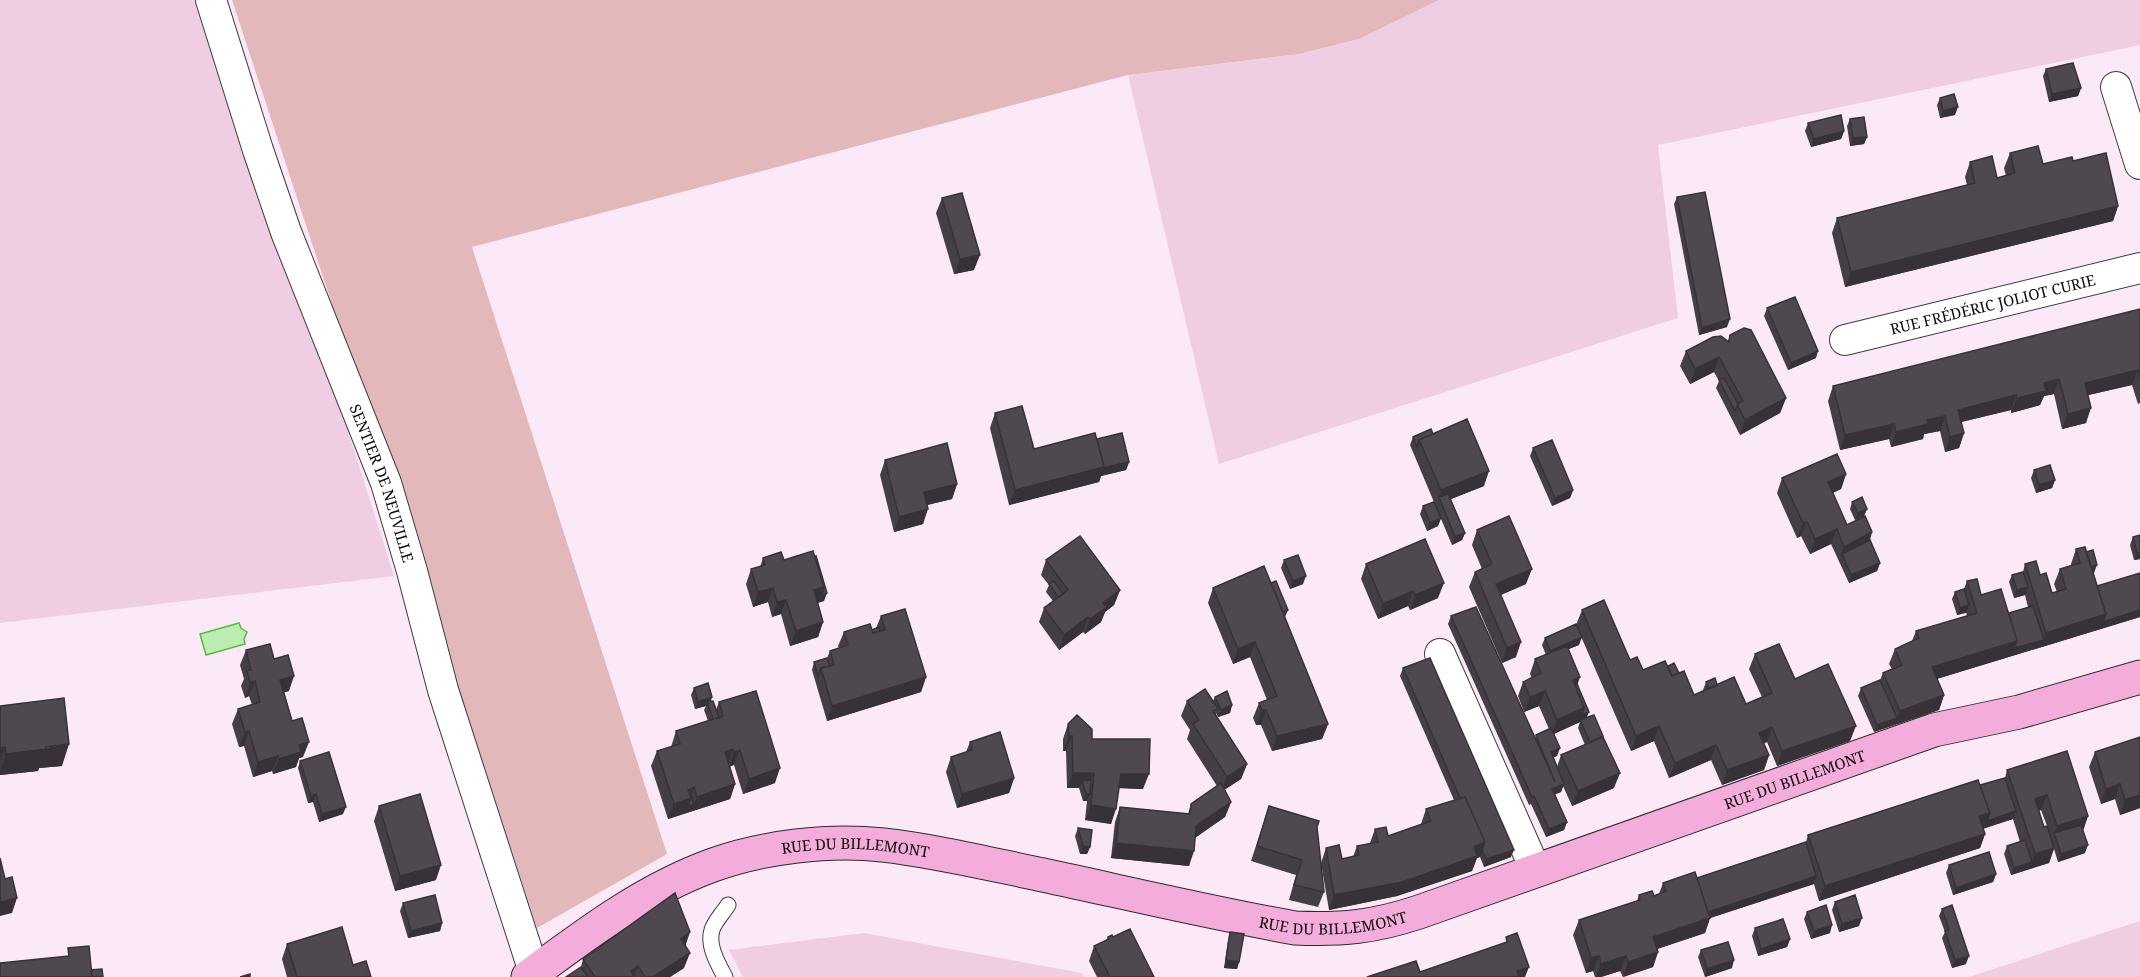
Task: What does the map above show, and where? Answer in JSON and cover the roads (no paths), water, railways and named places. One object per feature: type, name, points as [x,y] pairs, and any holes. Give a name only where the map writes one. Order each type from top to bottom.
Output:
[{"type":"street","name":"SENTIER DE NEUVILLE","points":[[211,0],[285,232],[366,431],[388,492],[412,571],[443,690],[531,975]]},
{"type":"street","points":[[2116,87],[2140,164]]},
{"type":"street","name":"RUE FRÉDÉRIC JOLIOT CURIE","points":[[1845,340],[2140,268]]},
{"type":"street","points":[[1440,654],[1536,871]]},
{"type":"street","name":"RUE DU BILLEMONT","points":[[531,975],[621,910],[669,884],[738,858],[795,847],[826,844],[881,845],[932,853],[1295,928],[1345,929],[1374,926],[1934,730],[2019,712],[2140,677]]},
{"type":"lane","points":[[725,977],[717,962],[711,942],[712,930],[728,905]]}]
